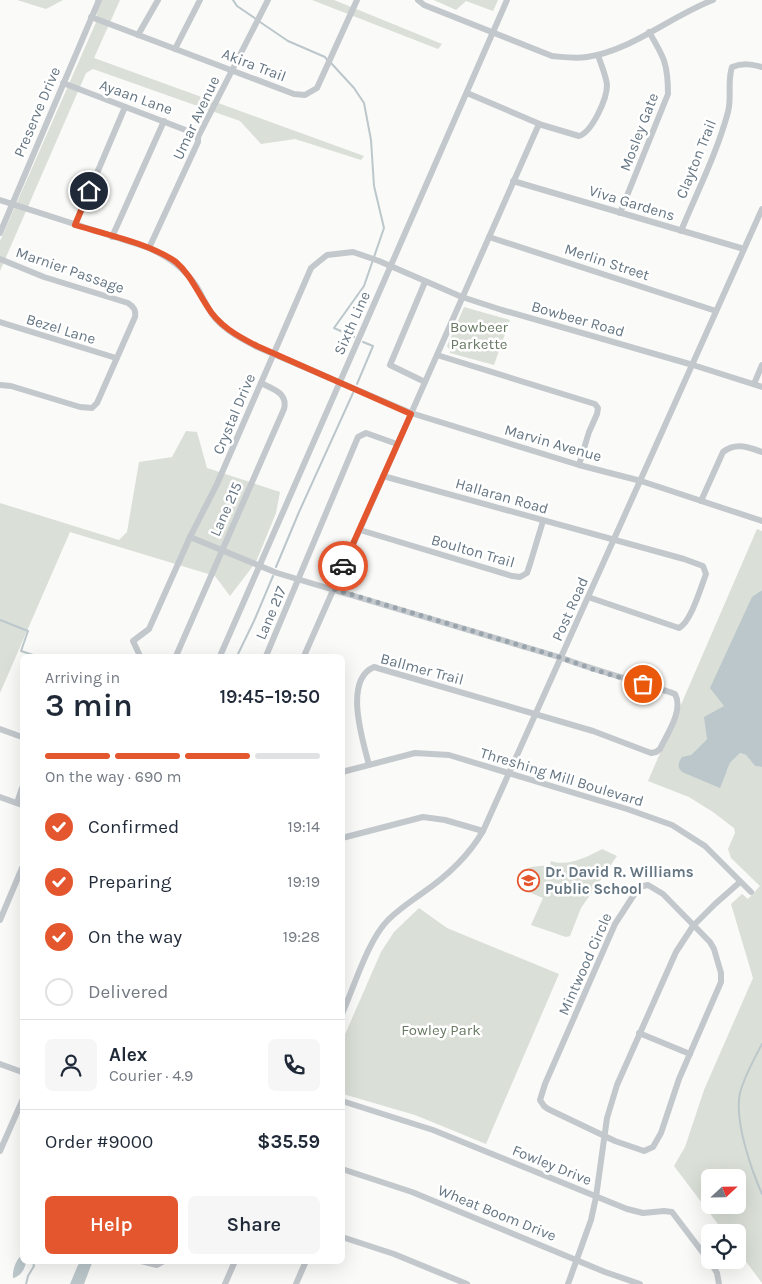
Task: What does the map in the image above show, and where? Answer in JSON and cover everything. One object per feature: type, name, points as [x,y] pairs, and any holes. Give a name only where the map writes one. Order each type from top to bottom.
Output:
[{"type":"street","name":"Preserve Drive","points":[[0,233],[99,0]]},
{"type":"street","points":[[138,35],[158,0]]},
{"type":"street","points":[[175,49],[200,0]]},
{"type":"street","name":"Umar Avenue","points":[[149,248],[198,142],[198,137],[268,0]]},
{"type":"street","name":"Akira Trail","points":[[91,17],[294,94],[305,95],[317,88],[357,0]]},
{"type":"street","points":[[418,0],[424,5],[552,56],[585,57],[598,55],[622,46],[694,7],[713,0]]},
{"type":"street","name":"Sixth Line","points":[[221,654],[507,0]]},
{"type":"street","name":"Mosley Gate","points":[[620,213],[668,94],[668,73],[662,54],[649,32]]},
{"type":"street","points":[[467,93],[539,124],[579,136],[586,132],[602,104],[606,92],[605,78],[598,55]]},
{"type":"street","name":"Clayton Trail","points":[[680,231],[718,143],[729,110],[730,92],[728,84],[732,67],[738,64],[762,66]]},
{"type":"street","name":"Ayaan Lane","points":[[63,83],[164,120],[196,134],[198,137]]},
{"type":"street","points":[[75,225],[125,107]]},
{"type":"street","points":[[112,236],[164,120]]},
{"type":"street","points":[[305,654],[539,124]]},
{"type":"street","name":"Viva Gardens","points":[[513,181],[744,249]]},
{"type":"street","name":"Marvin Avenue","points":[[0,200],[149,248],[176,262],[198,288],[206,306],[226,328],[273,354],[411,414],[641,481],[762,521]]},
{"type":"street","name":"Post Road","points":[[345,1007],[374,940],[386,922],[466,856],[483,832],[762,209]]},
{"type":"street","name":"Merlin Street","points":[[489,237],[716,311]]},
{"type":"street","name":"Crystal Drive","points":[[139,654],[133,642],[149,629],[216,484],[311,268],[327,254],[353,252],[379,261],[390,268]]},
{"type":"street","name":"Marnier Passage","points":[[0,259],[44,277],[132,305],[135,317],[97,403],[92,408],[80,408],[11,386],[0,385]]},
{"type":"street","name":"Bowbeer Road","points":[[390,268],[462,297],[502,310],[693,365],[762,387]]},
{"type":"street","points":[[425,282],[390,365],[425,382]]},
{"type":"street","name":"Bezel Lane","points":[[0,322],[116,358]]},
{"type":"street","points":[[437,355],[595,404],[598,408],[597,414],[579,464]]},
{"type":"street","points":[[754,384],[762,365]]},
{"type":"street","name":"Lane 215","points":[[177,654],[285,404],[282,394],[261,383]]},
{"type":"street","name":"Lane 217","points":[[267,654],[358,437],[366,433],[397,444]]},
{"type":"street","points":[[701,501],[723,452],[728,448],[744,446],[762,452]]},
{"type":"street","name":"Hallaran Road","points":[[383,476],[684,559],[703,566],[706,574],[684,626],[679,628],[588,598]]},
{"type":"street","name":"Boulton Trail","points":[[360,530],[520,577],[527,573],[543,520]]},
{"type":"street","points":[[190,537],[258,566],[299,580],[562,658],[675,694],[678,704],[660,749],[651,753],[593,731],[537,714]]},
{"type":"street","name":"Ballmer Trail","points":[[369,765],[359,727],[356,703],[363,676],[367,669],[374,666],[537,714]]},
{"type":"street","points":[[0,729],[20,736]]},
{"type":"street","name":"Threshing Mill Boulevard","points":[[345,771],[406,755],[435,753],[449,755],[510,773],[627,809],[677,828],[705,846],[751,892]]},
{"type":"street","points":[[0,797],[20,804]]},
{"type":"street","points":[[345,837],[423,816],[446,820],[483,832]]},
{"type":"street","points":[[0,920],[20,873]]},
{"type":"street","points":[[568,1284],[591,1220],[604,1135],[613,1096],[639,1033],[671,961],[693,926],[740,882]]},
{"type":"street","name":"Mintwood Circle","points":[[643,886],[651,886],[669,900],[710,942],[714,949],[722,979],[690,1054],[678,1081],[662,1131],[653,1147],[646,1151],[639,1151],[604,1135],[544,1106],[541,1102],[540,1097],[545,1084],[615,924],[637,890],[643,886]]},
{"type":"street","points":[[639,1033],[690,1054]]},
{"type":"street","points":[[0,1064],[20,1071]]},
{"type":"street","name":"Fowley Drive","points":[[345,1102],[433,1130],[627,1209],[643,1213],[672,1212],[713,1266],[717,1273],[719,1284]]},
{"type":"street","points":[[0,1151],[20,1106]]},
{"type":"street","name":"Wheat Boom Drive","points":[[345,1170],[412,1192],[616,1276],[640,1284]]},
{"type":"street","points":[[345,1238],[394,1254],[467,1284]]},
{"type":"street","points":[[225,1284],[234,1264]]},
{"type":"street","points":[[296,1284],[305,1264]]},
{"type":"green space","points":[[17,0],[63,0],[46,9]]},
{"type":"green space","points":[[95,0],[120,0],[94,58],[364,156],[361,160],[295,139],[261,144],[240,121],[93,69],[86,73],[0,271],[0,241],[97,20]]},
{"type":"green space","points":[[312,0],[334,0],[442,44],[438,49]]},
{"type":"green space","points":[[434,0],[498,0],[493,11],[466,1],[456,10]]},
{"type":"green space","name":"Bowbeer Parkette","points":[[464,307],[510,320],[494,365],[450,353],[447,346]]},
{"type":"green space","points":[[186,431],[197,432],[207,468],[280,492],[276,513],[256,562],[230,596],[215,576],[70,532],[0,693],[0,503],[119,540],[127,532],[139,462],[172,457]]},
{"type":"green space","points":[[757,529],[762,531],[762,590],[760,591],[724,706],[707,739],[691,755],[727,771],[730,763],[740,753],[746,755],[755,766],[762,767],[762,1283],[746,1262],[746,1224],[718,1224],[710,1214],[746,1214],[746,1169],[701,1169],[701,1202],[674,1166],[685,1147],[704,1090],[753,978],[731,904],[742,894],[748,899],[760,886],[731,858],[728,849],[735,833],[734,828],[689,797],[648,781]]},
{"type":"green space","points":[[602,849],[617,856],[581,908],[570,936],[566,937],[531,925],[543,898],[519,888],[524,879],[518,880],[521,871],[531,867],[550,865],[551,861],[557,863],[571,862]]},
{"type":"green space","name":"Fowley Park","points":[[419,908],[447,928],[559,974],[486,1144],[415,1115],[345,1095],[345,1034],[381,952],[394,932]]},
{"type":"shaded area","points":[[762,590],[762,767],[755,766],[746,755],[740,753],[730,763],[720,788],[682,772],[679,768],[679,763],[682,757],[691,755],[707,739],[704,717],[724,706],[710,688],[752,597]]},
{"type":"shaded area","points":[[20,1257],[20,1264],[25,1264],[25,1266],[20,1274],[13,1278],[13,1272]]},
{"type":"shaded area","points":[[92,1264],[84,1284],[70,1284],[78,1265]]},
{"type":"waterway","points":[[233,0],[237,6],[256,19]]},
{"type":"waterway","points":[[260,22],[288,41],[325,57],[327,60]]},
{"type":"waterway","points":[[331,63],[354,88],[364,103],[371,140],[374,186],[384,228],[364,286],[334,328],[354,337]]},
{"type":"waterway","points":[[357,384],[373,346],[363,342]]},
{"type":"waterway","points":[[276,567],[353,393]]},
{"type":"waterway","points":[[238,654],[273,576]]},
{"type":"waterway","points":[[0,620],[28,631],[21,651],[30,654]]},
{"type":"waterway","points":[[762,1044],[744,1081],[739,1104],[741,1130],[762,1194]]},
{"type":"waterway","points":[[26,1284],[34,1264]]},
{"type":"way so far","points":[[343,566],[333,589],[643,684]]},
{"type":"place","name":"Dr. David R. Williams Public School","points":[[529,881]]},
{"type":"route","points":[[89,191],[75,225],[149,248],[176,262],[198,288],[206,306],[216,319],[239,337],[411,414],[343,566]]}]
